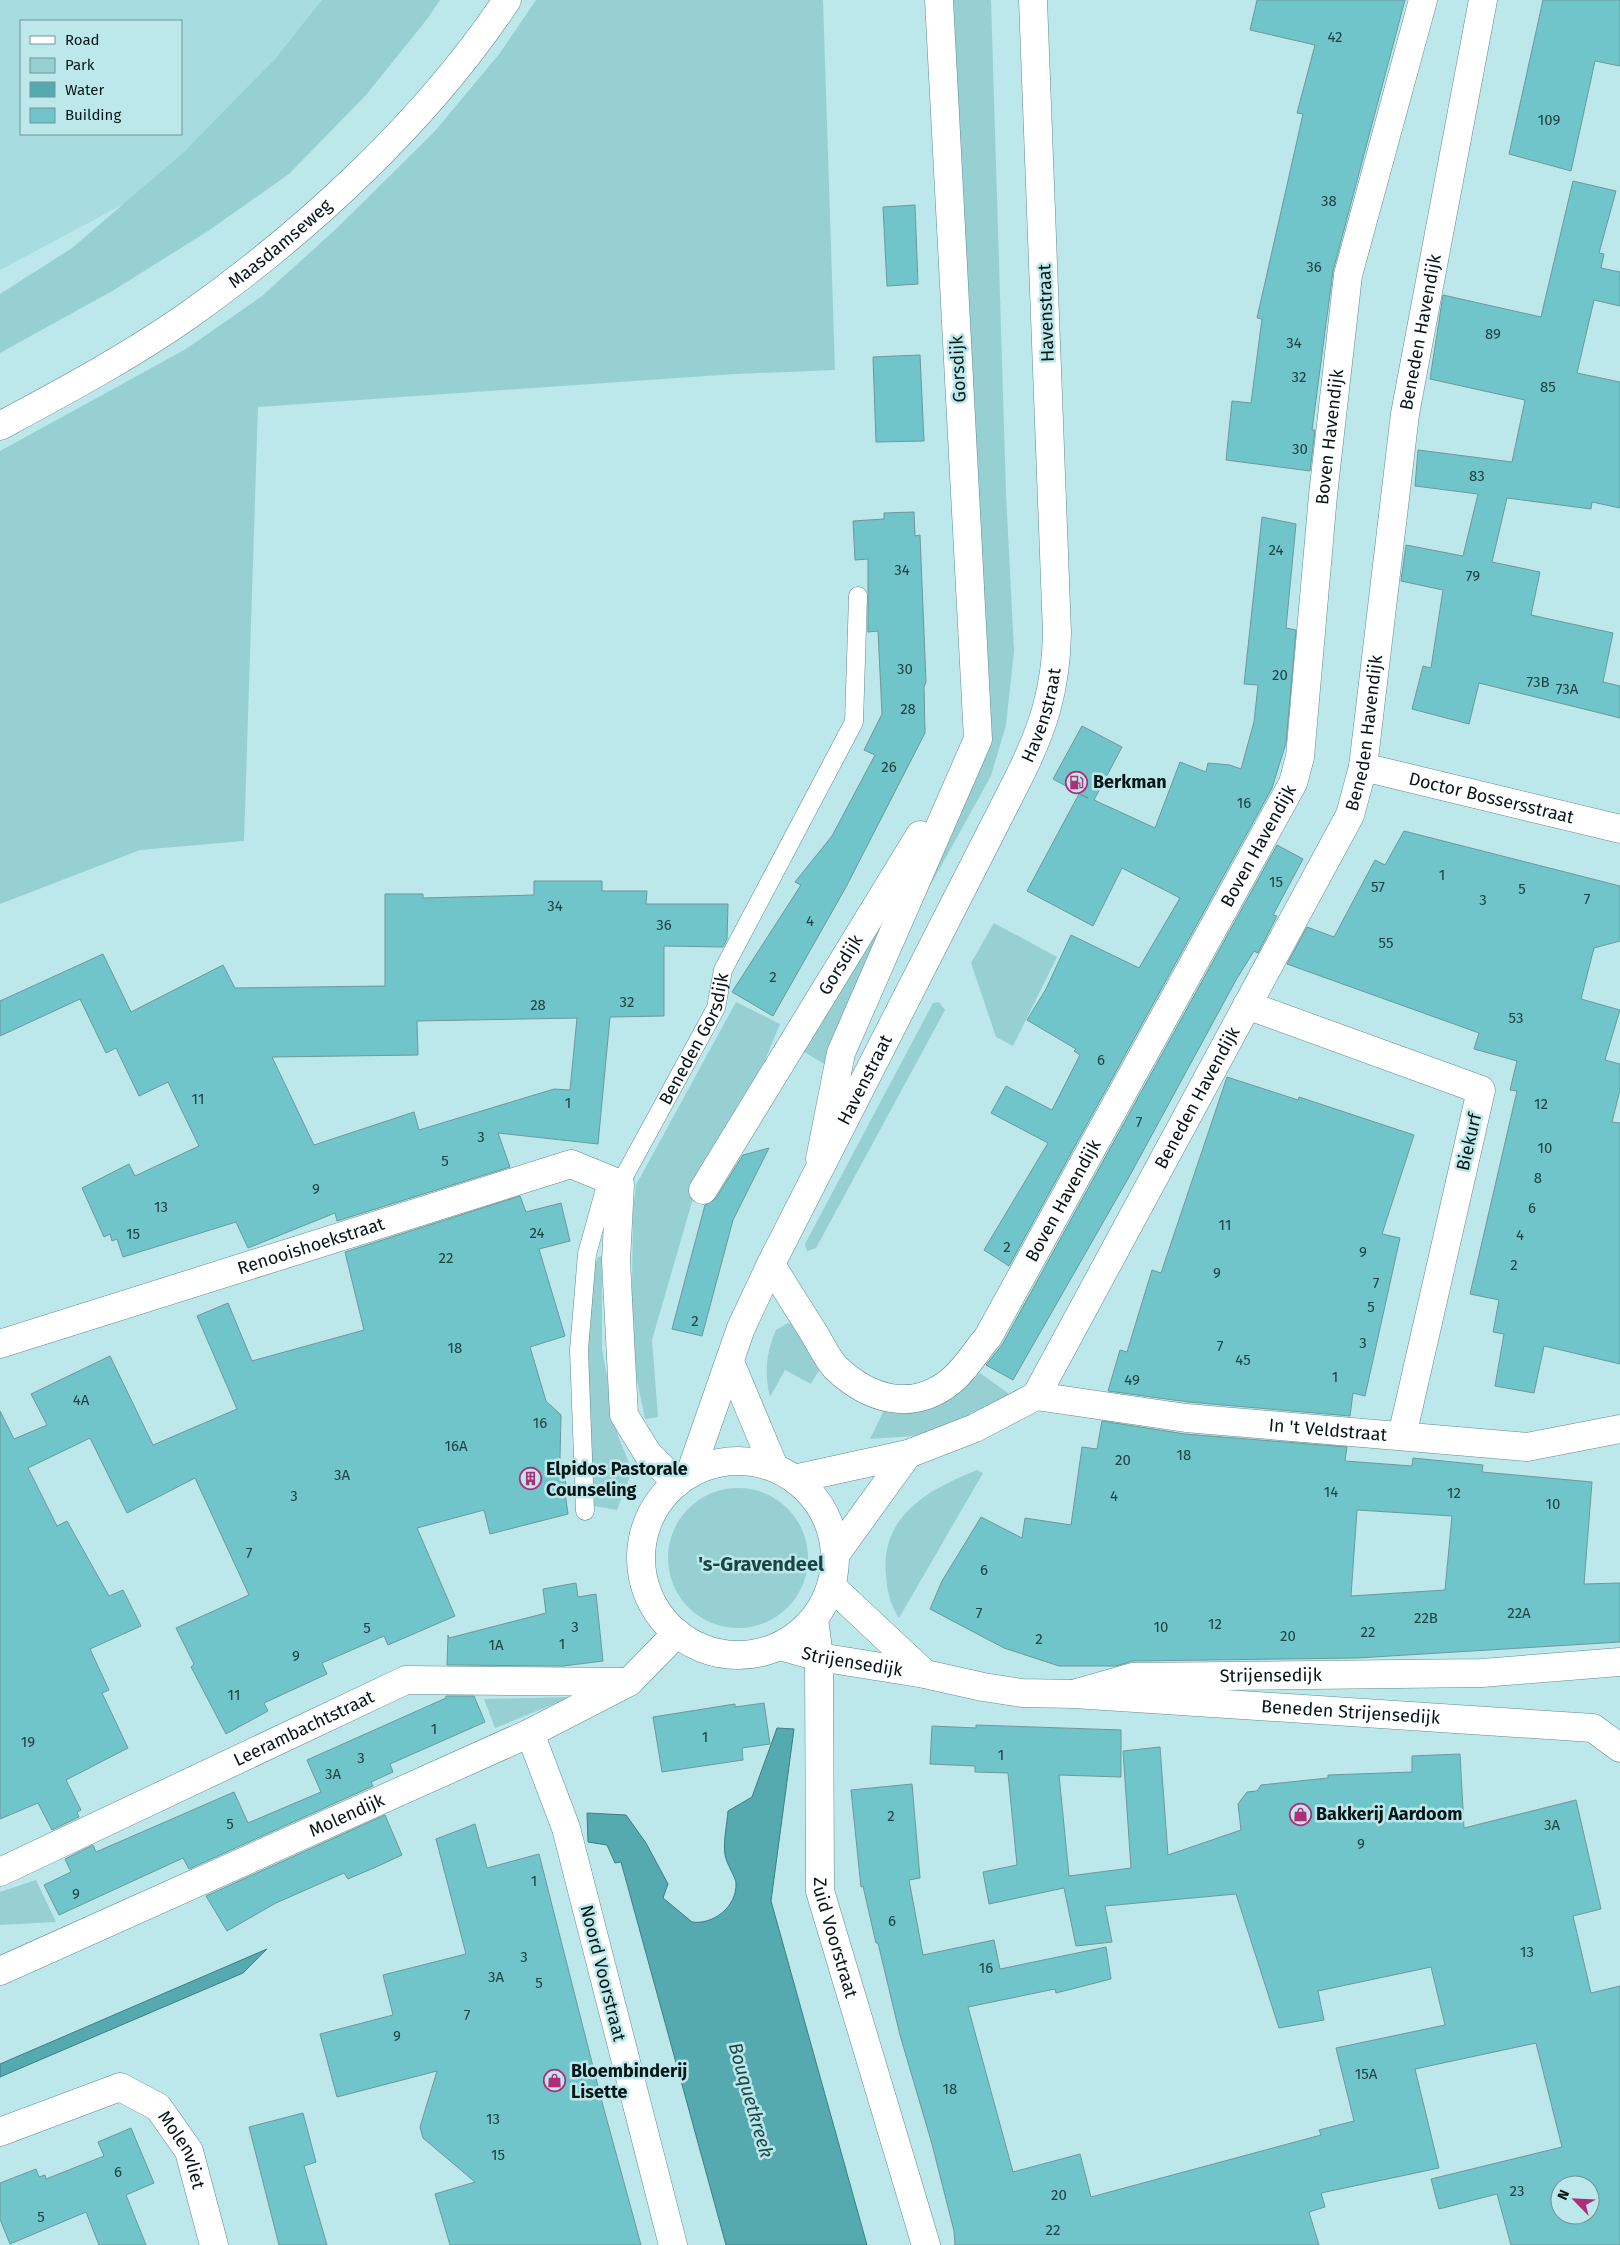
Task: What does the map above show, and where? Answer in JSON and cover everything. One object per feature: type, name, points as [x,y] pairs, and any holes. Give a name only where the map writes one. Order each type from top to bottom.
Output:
[{"type":"street","name":"Maasdamseweg","points":[[0,426],[65,391],[184,318],[263,260],[390,143],[456,69],[508,0]]},
{"type":"street","name":"Gorsdijk","points":[[818,1168],[841,1053],[978,739],[939,0]]},
{"type":"street","name":"Havenstraat","points":[[683,1478],[730,1362],[741,1328],[771,1264],[818,1168],[1038,739],[1053,681],[1057,633],[1053,478],[1033,0]]},
{"type":"street","name":"Boven Havendijk","points":[[771,1264],[834,1365],[851,1380],[875,1394],[895,1400],[915,1398],[935,1391],[951,1381],[988,1338],[1293,782],[1300,757],[1323,495],[1348,275],[1423,0]]},
{"type":"street","name":"Beneden Havendijk","points":[[1036,1396],[1350,815],[1363,767],[1405,414],[1483,0]]},
{"type":"street","name":"Gorsdijk","points":[[703,1190],[978,739]]},
{"type":"street","name":"Doctor Bossersstraat","points":[[1363,767],[1620,828]]},
{"type":"street","name":"Biekurf","points":[[1247,1005],[1481,1090],[1402,1436]]},
{"type":"street","name":"Renooishoekstraat","points":[[0,1344],[571,1164],[614,1181]]},
{"type":"street","name":"Beneden Gorsdijk","points":[[614,1181],[624,1415],[648,1454],[683,1478]]},
{"type":"street","points":[[730,1362],[784,1473]]},
{"type":"street","name":"In 't Veldstraat","points":[[1036,1396],[1186,1418],[1527,1447],[1620,1428]]},
{"type":"street","points":[[784,1473],[908,1454],[975,1428],[1036,1396]]},
{"type":"street","points":[[835,1555],[908,1454]]},
{"type":"street","points":[[731,1461],[753,1462],[784,1473],[819,1504],[833,1537],[835,1571],[824,1603],[804,1630],[780,1646],[750,1654],[727,1654],[704,1649],[677,1633],[665,1622],[652,1600],[643,1576],[642,1559],[647,1525],[660,1502],[683,1478],[710,1466],[731,1461]]},
{"type":"street","name":"Strijensedijk","points":[[831,1586],[925,1674]]},
{"type":"street","name":"Zuid Voorstraat","points":[[814,1619],[819,1657],[820,1891],[926,2245]]},
{"type":"street","name":"Molendijk","points":[[0,1971],[530,1733],[629,1682],[677,1633]]},
{"type":"street","name":"Strijensedijk","points":[[780,1646],[819,1657],[925,1674],[950,1681],[1022,1693],[1074,1694],[1133,1677],[1482,1673],[1620,1662]]},
{"type":"street","name":"Leerambachtstraat","points":[[0,1872],[406,1680],[629,1682]]},
{"type":"street","name":"Beneden Strijensedijk","points":[[1074,1694],[1594,1728],[1620,1748]]},
{"type":"street","name":"Noord Voorstraat","points":[[530,1733],[566,1828],[673,2245]]},
{"type":"street","name":"Molenvliet","points":[[0,2132],[120,2087],[158,2107],[189,2150],[214,2245]]},
{"type":"lane","name":"Beneden Gorsdijk","points":[[586,1511],[579,1350],[587,1254],[614,1181],[716,1008],[723,970],[854,722],[858,596]]},
{"type":"shaded area","points":[[0,0],[347,0],[283,119],[0,270]]},
{"type":"green space","points":[[322,0],[440,0],[428,18],[366,95],[289,174],[208,231],[114,290],[0,353],[0,294],[72,248],[183,153],[275,59]]},
{"type":"green space","points":[[536,0],[823,0],[835,370],[735,374],[258,407],[244,841],[140,850],[0,904],[0,451],[186,349],[262,296],[336,229],[435,131],[500,53]]},
{"type":"green space","points":[[945,0],[991,0],[1006,493],[1014,651],[1006,725],[991,776],[890,958],[963,762],[972,699]]},
{"type":"green space","points":[[902,877],[826,1065],[799,1049]]},
{"type":"green space","points":[[994,923],[1057,957],[1013,1046],[996,1037],[971,963]]},
{"type":"green space","points":[[736,1002],[780,1024],[743,1113],[696,1188],[652,1340],[658,1417],[645,1419],[631,1351],[633,1211],[636,1185]]},
{"type":"green space","points":[[939,1002],[945,1010],[816,1248],[807,1251],[805,1244],[933,1003]]},
{"type":"green space","points":[[602,1256],[602,1349],[618,1436],[630,1465],[629,1479],[617,1510],[594,1506],[588,1362],[592,1277],[598,1257]]},
{"type":"green space","points":[[788,1323],[796,1324],[823,1364],[811,1384],[785,1370],[770,1397],[767,1363],[770,1346],[776,1330]]},
{"type":"green space","points":[[980,1373],[1015,1398],[951,1425],[914,1436],[870,1439],[886,1406],[963,1388]]},
{"type":"green space","points":[[977,1470],[983,1473],[899,1618],[891,1602],[886,1581],[886,1554],[891,1536],[900,1520],[926,1496],[942,1486]]},
{"type":"green space","points":[[738,1488],[752,1489],[765,1493],[787,1509],[803,1531],[807,1544],[807,1572],[803,1585],[787,1607],[765,1623],[752,1627],[738,1628],[724,1627],[711,1623],[689,1607],[673,1585],[669,1572],[668,1558],[669,1544],[673,1531],[689,1509],[711,1493],[724,1489]]},
{"type":"green space","points":[[571,1697],[495,1728],[484,1699]]},
{"type":"green space","points":[[36,1880],[56,1922],[0,1925],[0,1892]]},
{"type":"water","name":"Bouquetkreek","points":[[777,1728],[794,1729],[771,1901],[867,2245],[726,2245],[621,1862],[615,1863],[607,1845],[588,1842],[587,1813],[626,1815],[646,1843],[668,1884],[663,1898],[692,1922],[708,1921],[722,1913],[732,1900],[736,1883],[725,1855],[728,1811],[752,1797]]},
{"type":"water","points":[[267,1949],[243,1973],[0,2077],[0,2064]]},
{"type":"building","points":[[1257,0],[1405,0],[1333,271],[1312,430],[1315,430],[1310,471],[1226,460],[1232,401],[1251,403],[1262,319],[1257,318],[1303,114],[1297,113],[1315,45],[1250,30]]},
{"type":"building","points":[[1543,0],[1620,0],[1620,66],[1595,61],[1571,171],[1509,154]]},
{"type":"building","points":[[1573,181],[1616,191],[1599,253],[1604,254],[1601,268],[1620,272],[1620,306],[1594,300],[1577,373],[1620,382],[1620,508],[1592,502],[1591,509],[1507,498],[1492,562],[1540,572],[1531,615],[1613,633],[1603,682],[1620,686],[1620,718],[1479,683],[1469,724],[1412,709],[1423,666],[1431,668],[1443,590],[1401,581],[1406,545],[1463,556],[1478,494],[1415,486],[1418,450],[1512,462],[1525,400],[1430,379],[1443,295],[1541,317]]},
{"type":"building","points":[[915,205],[918,284],[887,286],[883,207]]},
{"type":"building","points":[[920,355],[924,441],[876,442],[873,357]]},
{"type":"building","points":[[914,512],[915,536],[920,535],[926,682],[924,687],[925,733],[846,887],[773,1016],[732,992],[801,885],[795,882],[832,836],[875,755],[864,750],[882,714],[878,631],[868,632],[868,559],[855,560],[853,521],[884,519],[884,513]]},
{"type":"building","points":[[1262,517],[1296,524],[1286,628],[1296,630],[1286,743],[1272,788],[1009,1266],[984,1250],[1048,1143],[991,1113],[1006,1086],[1052,1110],[1080,1055],[1074,1051],[1076,1049],[1027,1020],[1046,989],[1071,935],[1139,968],[1180,898],[1122,868],[1093,926],[1027,891],[1079,794],[1088,798],[1053,779],[1082,726],[1122,747],[1094,800],[1155,828],[1180,762],[1206,772],[1208,763],[1230,765],[1241,769],[1254,722],[1258,685],[1244,684]]},
{"type":"building","points":[[1404,831],[1620,886],[1620,941],[1594,948],[1581,999],[1620,1010],[1605,1060],[1620,1064],[1620,1090],[1612,1122],[1620,1123],[1620,1364],[1544,1346],[1534,1393],[1495,1386],[1504,1334],[1493,1332],[1499,1300],[1470,1294],[1517,1091],[1510,1090],[1517,1061],[1474,1049],[1479,1033],[1287,964],[1307,927],[1334,937],[1375,860],[1385,865]]},
{"type":"building","points":[[1277,845],[1303,859],[1273,915],[1277,916],[1258,953],[1254,951],[1236,980],[1129,1177],[1013,1380],[986,1365],[1002,1345]]},
{"type":"building","points":[[534,881],[602,881],[602,891],[647,891],[646,904],[728,904],[727,939],[723,947],[664,946],[664,1016],[610,1017],[598,1144],[498,1133],[510,1167],[337,1221],[335,1213],[248,1248],[236,1222],[123,1257],[117,1239],[112,1241],[110,1234],[104,1237],[82,1188],[129,1164],[135,1176],[199,1146],[168,1082],[139,1096],[116,1048],[106,1053],[80,999],[0,1036],[0,1001],[103,954],[131,1012],[223,965],[235,988],[385,986],[385,894],[423,894],[423,898],[534,895]],"holes":[[[577,1018],[570,1090],[554,1089],[419,1130],[414,1112],[314,1145],[272,1057],[418,1055],[417,1021]]]},
{"type":"building","points":[[1227,1077],[1298,1100],[1299,1097],[1414,1135],[1382,1234],[1400,1238],[1365,1396],[1353,1393],[1350,1416],[1188,1402],[1108,1391],[1120,1350],[1127,1352],[1152,1270],[1161,1273]]},
{"type":"building","points":[[769,1148],[733,1220],[702,1336],[672,1329],[705,1205],[716,1198],[743,1155]]},
{"type":"building","points":[[520,1196],[526,1212],[561,1203],[570,1241],[539,1249],[565,1336],[530,1347],[546,1401],[561,1415],[560,1458],[566,1484],[564,1485],[568,1514],[490,1534],[484,1510],[417,1528],[455,1616],[388,1645],[384,1636],[322,1663],[327,1674],[264,1703],[268,1711],[226,1734],[191,1667],[194,1664],[176,1628],[249,1595],[195,1478],[127,1513],[90,1438],[28,1468],[57,1526],[67,1521],[109,1596],[123,1590],[141,1626],[90,1649],[109,1690],[102,1693],[128,1748],[66,1780],[81,1810],[77,1812],[79,1817],[52,1830],[38,1803],[0,1819],[0,1411],[14,1439],[47,1425],[31,1394],[110,1356],[153,1445],[237,1409],[197,1316],[228,1303],[252,1361],[364,1330],[345,1252]]},
{"type":"building","points":[[1102,1421],[1185,1434],[1347,1447],[1345,1461],[1412,1466],[1413,1458],[1483,1465],[1482,1472],[1592,1482],[1584,1584],[1620,1583],[1620,1642],[1357,1658],[1133,1661],[1116,1666],[1059,1666],[1004,1648],[930,1609],[942,1581],[981,1517],[1022,1538],[1025,1518],[1071,1525],[1082,1447],[1097,1449]],"holes":[[[1357,1510],[1452,1516],[1445,1590],[1351,1596]]]},
{"type":"building","points":[[576,1583],[578,1597],[596,1594],[603,1661],[563,1666],[447,1665],[448,1635],[449,1638],[546,1613],[543,1589]]},
{"type":"building","points":[[446,1696],[474,1696],[485,1722],[390,1764],[393,1772],[371,1782],[373,1786],[189,1869],[183,1858],[59,1915],[44,1885],[71,1872],[65,1859],[93,1845],[96,1852],[234,1792],[248,1823],[321,1792],[307,1760],[446,1698]]},
{"type":"building","points":[[764,1703],[770,1744],[742,1748],[743,1760],[662,1772],[653,1717],[735,1704],[735,1707]]},
{"type":"building","points":[[976,1725],[1121,1730],[1121,1777],[1059,1775],[1069,1876],[1131,1868],[1123,1751],[1160,1747],[1168,1855],[1241,1830],[1238,1804],[1247,1792],[1257,1791],[1261,1785],[1328,1778],[1328,1775],[1412,1772],[1412,1756],[1460,1754],[1464,1828],[1576,1800],[1601,1909],[1573,1916],[1591,1993],[1620,1986],[1620,2245],[1511,2245],[1497,2194],[1439,2209],[1431,2179],[1562,2147],[1536,2043],[1415,2069],[1439,2168],[1321,2193],[1325,2207],[1309,2212],[1319,2245],[955,2245],[954,2231],[932,2144],[900,2035],[863,1886],[861,1887],[851,1790],[912,1784],[920,1878],[909,1880],[923,1955],[994,1940],[1000,1969],[1106,1947],[1111,1979],[1056,1993],[1055,1989],[968,2007],[1013,2172],[1080,2154],[1091,2197],[1321,2135],[1319,2130],[1354,2121],[1336,2048],[1445,2025],[1431,1967],[1318,1991],[1324,2020],[1279,2028],[1236,1894],[1105,1906],[1112,1942],[1076,1946],[1064,1888],[989,1904],[983,1872],[1017,1865],[1008,1773],[975,1772],[975,1766],[930,1764],[932,1726],[976,1728]]},
{"type":"building","points":[[385,1815],[402,1855],[376,1867],[348,1879],[344,1873],[276,1903],[227,1931],[206,1896]]},
{"type":"building","points":[[475,1824],[487,1868],[539,1854],[602,2102],[641,2245],[450,2245],[435,2194],[475,2182],[423,2138],[420,2127],[437,2071],[337,2097],[320,2034],[393,2015],[383,1975],[466,1954],[436,1839]]},
{"type":"building","points":[[303,2113],[316,2162],[304,2166],[327,2245],[279,2245],[249,2127]]},
{"type":"building","points":[[131,2128],[154,2183],[126,2195],[146,2245],[99,2245],[86,2212],[10,2244],[0,2219],[0,2183],[36,2169],[39,2177],[45,2175],[46,2179],[104,2156],[98,2142]]},
{"type":"place","name":"Berkman","points":[[1077,782]]},
{"type":"place","name":"Elpidos Pastorale Counseling","points":[[530,1479]]},
{"type":"place","name":"Bakkerij Aardoom","points":[[1300,1814]]},
{"type":"place","name":"Bloembinderij Lisette","points":[[555,2081]]},
{"type":"district","name":"'s-Gravendeel","points":[[761,1564]]}]
